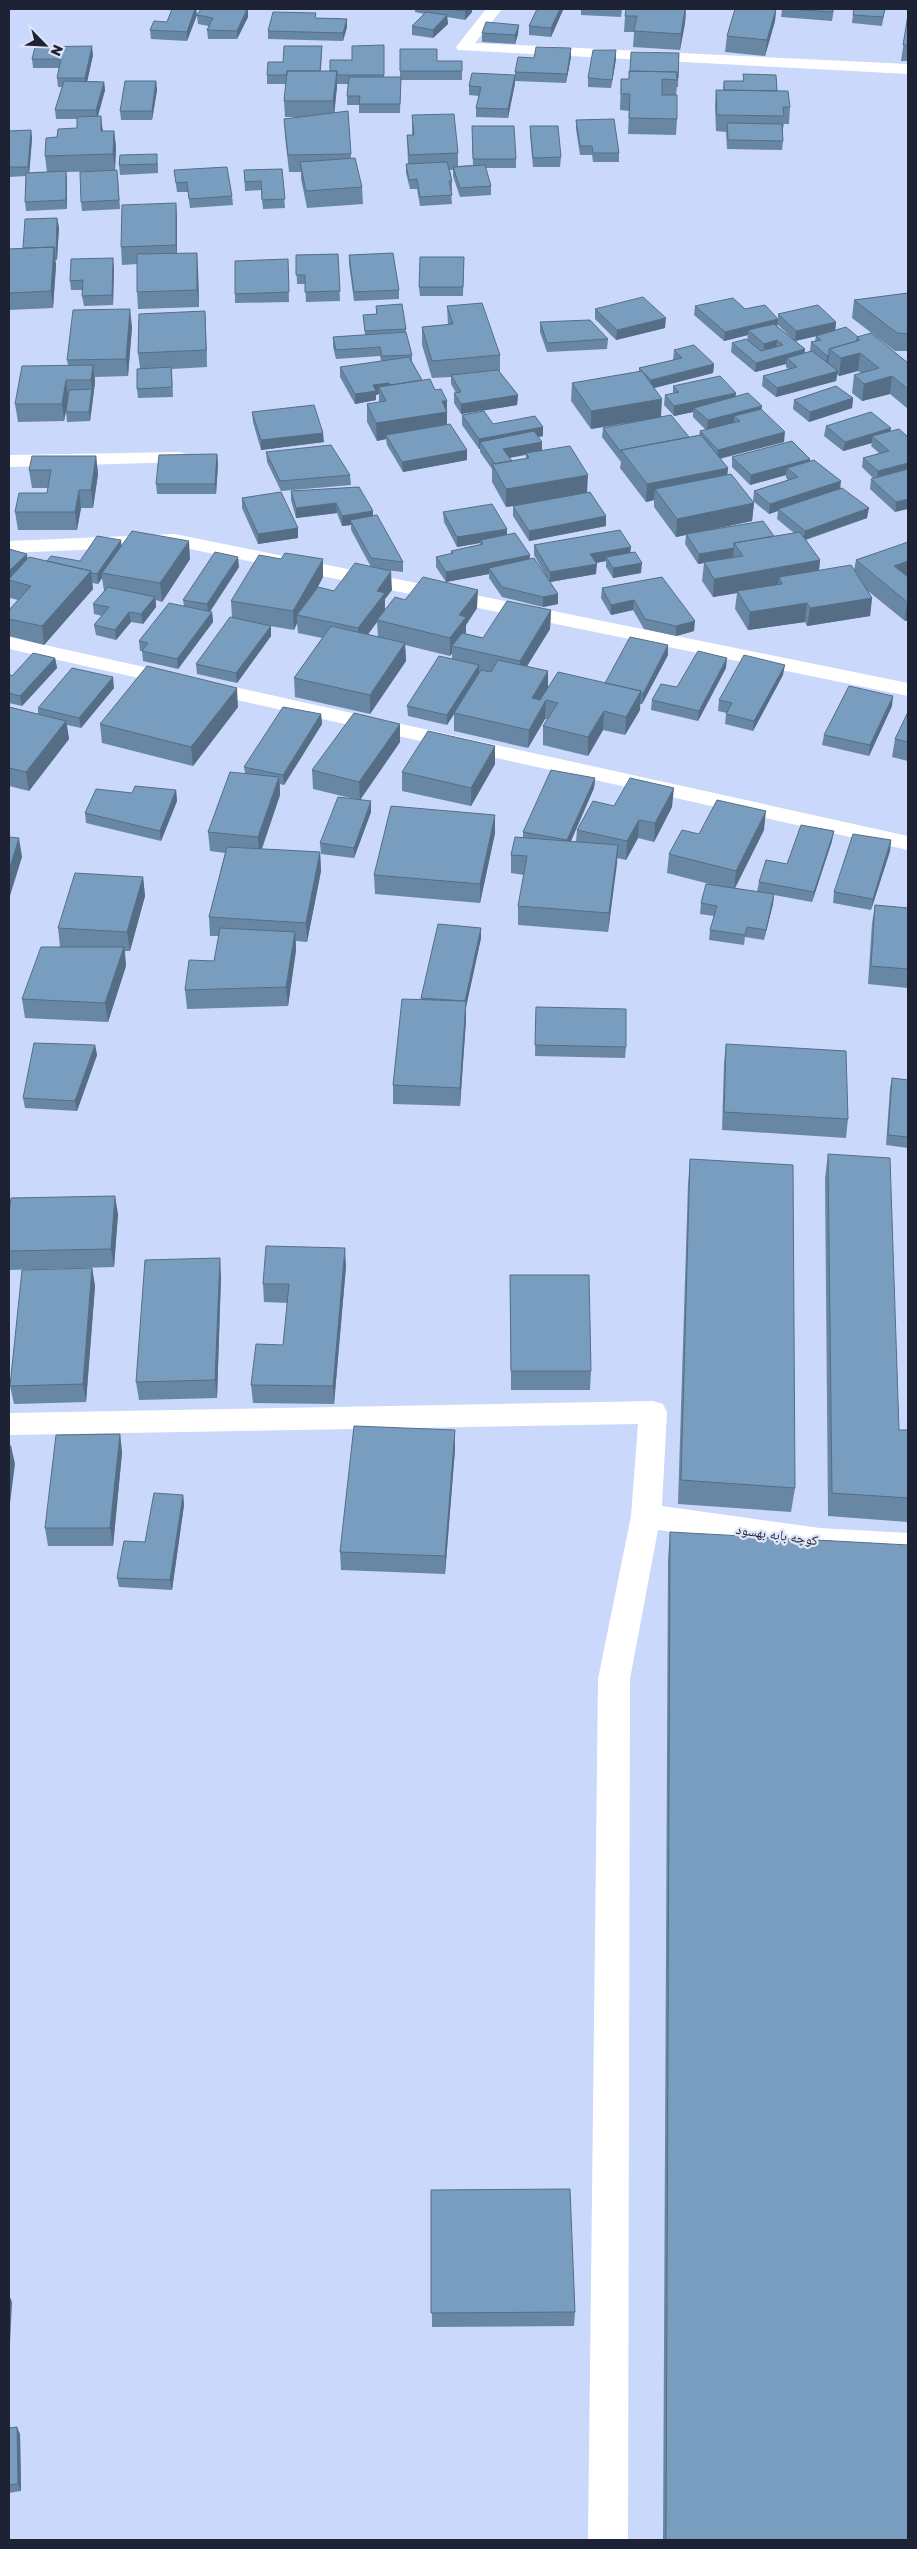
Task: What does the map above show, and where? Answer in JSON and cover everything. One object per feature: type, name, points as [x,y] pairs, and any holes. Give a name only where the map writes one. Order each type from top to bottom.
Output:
[{"type":"street","points":[[494,9],[464,46],[908,69]]},
{"type":"street","points":[[9,461],[179,458]]},
{"type":"street","points":[[9,547],[175,540],[908,690]]},
{"type":"street","points":[[9,643],[908,843]]},
{"type":"street","points":[[9,1424],[653,1412],[646,1516],[614,1679],[608,2540]]},
{"type":"street","name":"کوچه بابه بهسود","points":[[646,1516],[820,1540],[908,1545]]},
{"type":"building","points":[[172,9],[195,9],[187,32],[150,30],[154,21],[167,22]]},
{"type":"building","points":[[201,9],[247,9],[237,31],[207,30],[213,18],[197,15]]},
{"type":"building","points":[[448,9],[467,9],[465,11]]},
{"type":"building","points":[[537,9],[560,9],[551,28],[529,26]]},
{"type":"building","points":[[626,9],[685,9],[681,34],[634,31],[637,16],[625,16]]},
{"type":"building","points":[[735,9],[776,9],[767,40],[727,36]]},
{"type":"building","points":[[790,9],[833,9],[832,12]]},
{"type":"building","points":[[854,9],[885,9],[883,17],[853,15]]},
{"type":"building","points":[[273,12],[316,13],[315,18],[347,19],[343,33],[268,31]]},
{"type":"building","points":[[426,12],[447,15],[433,30],[412,26]]},
{"type":"building","points":[[908,15],[908,45],[903,45]]},
{"type":"building","points":[[486,22],[519,25],[515,35],[482,33]]},
{"type":"building","points":[[384,45],[384,75],[337,75],[337,71],[330,71],[330,60],[352,60],[352,46]]},
{"type":"building","points":[[92,46],[85,78],[57,78],[61,59],[32,59],[35,47]]},
{"type":"building","points":[[284,46],[322,46],[320,71],[287,71],[287,75],[267,75],[268,62],[283,62]]},
{"type":"building","points":[[536,47],[571,48],[567,74],[515,72],[518,57],[534,58]]},
{"type":"building","points":[[400,49],[437,49],[437,61],[462,61],[462,71],[400,71]]},
{"type":"building","points":[[593,50],[616,50],[612,80],[588,78]]},
{"type":"building","points":[[631,52],[679,53],[678,78],[677,72],[630,71]]},
{"type":"building","points":[[287,71],[337,71],[333,101],[284,101]]},
{"type":"building","points":[[629,71],[677,72],[677,80],[662,79],[662,95],[677,95],[677,119],[629,118],[630,94],[621,94],[621,79],[629,79]]},
{"type":"building","points":[[472,73],[515,75],[508,109],[476,108],[481,87],[469,86]]},
{"type":"building","points":[[743,74],[776,75],[777,91],[724,90],[724,81],[744,81]]},
{"type":"building","points":[[349,77],[401,77],[400,104],[359,104],[360,96],[347,96]]},
{"type":"building","points":[[64,81],[104,82],[96,110],[55,110]]},
{"type":"building","points":[[125,81],[156,81],[152,111],[120,111]]},
{"type":"building","points":[[716,90],[788,91],[790,107],[783,107],[784,116],[717,115]]},
{"type":"building","points":[[348,111],[351,154],[288,155],[284,119]]},
{"type":"building","points":[[454,114],[458,153],[409,155],[407,135],[414,135],[412,115]]},
{"type":"building","points":[[101,116],[101,131],[114,131],[113,154],[45,156],[46,138],[57,137],[58,129],[77,128],[77,117]]},
{"type":"building","points":[[614,119],[619,153],[593,153],[592,146],[580,146],[576,120]]},
{"type":"building","points":[[727,123],[782,124],[783,141],[728,140]]},
{"type":"building","points":[[472,126],[514,126],[516,159],[473,159]]},
{"type":"building","points":[[530,126],[558,126],[561,157],[533,158]]},
{"type":"building","points":[[31,130],[28,167],[9,167],[9,131]]},
{"type":"building","points":[[157,154],[157,164],[119,165],[120,155]]},
{"type":"building","points":[[355,158],[362,187],[306,191],[300,162]]},
{"type":"building","points":[[447,162],[452,181],[449,181],[452,195],[420,197],[417,179],[409,180],[406,164]]},
{"type":"building","points":[[485,165],[491,186],[460,188],[453,167]]},
{"type":"building","points":[[227,167],[232,196],[189,199],[187,182],[176,183],[174,170]]},
{"type":"building","points":[[282,169],[285,199],[262,200],[261,181],[245,182],[244,170]]},
{"type":"building","points":[[117,170],[119,200],[81,202],[80,172]]},
{"type":"building","points":[[66,171],[66,200],[25,202],[26,173]]},
{"type":"building","points":[[176,203],[176,245],[121,247],[122,205]]},
{"type":"building","points":[[57,218],[56,251],[54,251],[54,247],[23,248],[25,219]]},
{"type":"building","points":[[54,247],[51,291],[9,293],[9,249]]},
{"type":"building","points":[[197,253],[197,290],[137,292],[137,254]]},
{"type":"building","points":[[393,253],[399,290],[354,292],[349,255]]},
{"type":"building","points":[[338,254],[340,291],[305,292],[305,275],[296,275],[296,255]]},
{"type":"building","points":[[420,257],[464,257],[463,287],[419,287]]},
{"type":"building","points":[[113,258],[112,295],[82,296],[83,280],[70,281],[71,259]]},
{"type":"building","points":[[288,259],[289,292],[235,294],[235,261]]},
{"type":"building","points":[[908,293],[908,334],[897,333],[854,300]]},
{"type":"building","points":[[643,297],[666,318],[617,330],[595,309]]},
{"type":"building","points":[[733,298],[745,309],[765,305],[778,319],[725,332],[695,306]]},
{"type":"building","points":[[482,303],[500,355],[432,361],[422,327],[453,324],[447,306]]},
{"type":"building","points":[[402,304],[406,329],[365,331],[363,315],[377,314],[376,306]]},
{"type":"building","points":[[818,305],[836,322],[796,331],[778,314]]},
{"type":"building","points":[[130,309],[126,359],[67,360],[73,310]]},
{"type":"building","points":[[205,311],[206,350],[138,353],[139,314]]},
{"type":"building","points":[[590,320],[608,339],[547,343],[540,322]]},
{"type":"building","points":[[774,324],[805,349],[756,363],[732,343],[746,339],[761,351],[783,345],[777,340],[764,344],[748,330]]},
{"type":"building","points":[[846,327],[858,337],[857,341],[829,349],[829,355],[827,356],[811,342],[821,340],[816,336]]},
{"type":"building","points":[[406,332],[412,355],[382,356],[380,347],[336,350],[333,337]]},
{"type":"building","points":[[871,333],[908,363],[908,389],[892,376],[864,384],[854,375],[879,368],[860,353],[841,358],[829,349],[860,340],[857,337]]},
{"type":"building","points":[[694,345],[714,364],[651,380],[639,368],[682,358],[674,350]]},
{"type":"building","points":[[812,351],[838,371],[777,388],[763,376],[797,367],[787,358]]},
{"type":"building","points":[[409,357],[422,380],[390,385],[389,383],[373,385],[376,391],[355,394],[340,367]]},
{"type":"building","points":[[93,365],[91,380],[66,380],[62,404],[15,404],[22,366]]},
{"type":"building","points":[[171,367],[172,387],[137,389],[137,369]]},
{"type":"building","points":[[498,370],[518,395],[461,404],[454,393],[461,392],[451,375]]},
{"type":"building","points":[[642,371],[662,399],[591,411],[572,383]]},
{"type":"building","points":[[720,376],[736,393],[674,406],[665,395],[679,392],[673,386]]},
{"type":"building","points":[[430,379],[435,390],[441,389],[447,401],[442,401],[447,412],[376,423],[367,404],[386,401],[379,387]]},
{"type":"building","points":[[836,386],[853,398],[810,412],[794,400]]},
{"type":"building","points":[[92,389],[89,412],[66,412],[69,390]]},
{"type":"building","points":[[748,393],[762,406],[708,420],[694,408]]},
{"type":"building","points":[[314,405],[323,433],[261,440],[252,412]]},
{"type":"building","points":[[761,409],[785,432],[718,450],[700,431],[740,421],[734,416]]},
{"type":"building","points":[[484,411],[493,424],[535,416],[543,427],[479,439],[462,415]]},
{"type":"building","points":[[871,412],[891,428],[845,442],[826,426]]},
{"type":"building","points":[[671,415],[689,437],[621,450],[621,452],[603,428]]},
{"type":"building","points":[[450,424],[467,450],[402,462],[386,435]]},
{"type":"building","points":[[899,429],[908,437],[908,463],[878,471],[863,458],[889,451],[872,436]]},
{"type":"building","points":[[534,431],[542,442],[503,449],[512,461],[495,464],[480,442]]},
{"type":"building","points":[[701,435],[728,468],[647,484],[621,450]]},
{"type":"building","points":[[792,441],[810,459],[751,475],[732,457]]},
{"type":"building","points":[[331,445],[350,475],[280,481],[266,452]]},
{"type":"building","points":[[570,446],[588,475],[506,489],[492,464],[529,458],[526,453]]},
{"type":"building","points":[[217,454],[215,484],[156,484],[159,455]]},
{"type":"building","points":[[32,456],[96,456],[91,490],[79,490],[75,512],[15,512],[19,493],[47,493],[51,470],[29,470]]},
{"type":"building","points":[[814,460],[841,481],[770,504],[754,491],[798,477],[787,468]]},
{"type":"building","points":[[908,469],[908,499],[896,502],[871,479]]},
{"type":"building","points":[[731,474],[754,503],[677,519],[655,489]]},
{"type":"building","points":[[359,487],[373,511],[342,516],[336,503],[296,508],[291,491]]},
{"type":"building","points":[[842,488],[869,508],[805,531],[778,509]]},
{"type":"building","points":[[281,492],[298,528],[258,534],[242,498]]},
{"type":"building","points":[[590,492],[606,516],[529,531],[513,506]]},
{"type":"building","points":[[492,504],[507,529],[457,537],[443,512]]},
{"type":"building","points":[[377,515],[403,562],[371,558],[350,520]]},
{"type":"building","points":[[763,521],[774,536],[734,543],[734,548],[699,554],[686,534]]},
{"type":"building","points":[[620,530],[631,547],[590,554],[597,564],[550,572],[534,545]]},
{"type":"building","points":[[132,531],[189,541],[160,583],[102,573]]},
{"type":"building","points":[[800,532],[820,560],[714,579],[704,562],[743,556],[734,543]]},
{"type":"building","points":[[515,533],[530,555],[446,572],[436,557],[453,553],[451,551],[483,544],[481,540]]},
{"type":"building","points":[[97,536],[121,540],[97,574],[47,561],[51,556],[80,561]]},
{"type":"building","points":[[908,542],[908,561],[894,566],[908,577],[907,602],[856,560]]},
{"type":"building","points":[[9,549],[27,554],[9,571]]},
{"type":"building","points":[[215,552],[238,557],[207,604],[183,600]]},
{"type":"building","points":[[635,552],[642,563],[613,568],[606,557]]},
{"type":"building","points":[[285,553],[323,559],[293,611],[231,601],[259,555],[281,559]]},
{"type":"building","points":[[29,557],[91,571],[42,626],[9,619],[9,610],[31,586],[9,579]]},
{"type":"building","points":[[534,558],[558,594],[543,597],[502,587],[489,568]]},
{"type":"building","points":[[355,563],[391,571],[377,591],[385,593],[358,628],[297,615],[318,587],[334,591]]},
{"type":"building","points":[[851,565],[872,598],[810,608],[807,603],[750,612],[737,591],[782,584],[779,577]]},
{"type":"building","points":[[423,577],[478,590],[459,615],[466,617],[450,638],[377,620],[395,597],[405,600]]},
{"type":"building","points":[[662,577],[695,621],[676,626],[645,619],[634,600],[611,605],[602,588]]},
{"type":"building","points":[[108,587],[155,597],[141,614],[129,612],[115,630],[94,625],[109,607],[93,604]]},
{"type":"building","points":[[507,601],[551,610],[520,661],[452,646],[462,633],[483,638]]},
{"type":"building","points":[[169,603],[212,612],[177,659],[142,651],[148,643],[139,641]]},
{"type":"building","points":[[230,617],[271,626],[236,673],[196,664]]},
{"type":"building","points":[[331,626],[405,643],[370,695],[294,678]]},
{"type":"building","points":[[630,637],[668,645],[643,694],[641,694],[641,691],[605,683]]},
{"type":"building","points":[[698,651],[727,658],[699,711],[652,700],[661,684],[677,687]]},
{"type":"building","points":[[33,653],[55,658],[20,696],[9,693],[9,674],[12,676]]},
{"type":"building","points":[[744,655],[785,665],[754,721],[726,714],[732,703],[719,700]]},
{"type":"building","points":[[439,656],[479,665],[447,715],[407,706]]},
{"type":"building","points":[[498,660],[548,671],[532,698],[540,700],[558,672],[641,691],[626,717],[604,711],[588,737],[543,726],[558,703],[546,700],[529,730],[454,713],[481,670],[491,672]]},
{"type":"building","points":[[147,666],[237,688],[191,747],[100,724]]},
{"type":"building","points":[[72,668],[113,677],[79,718],[38,708]]},
{"type":"building","points":[[849,686],[893,696],[870,745],[824,735]]},
{"type":"building","points":[[9,707],[66,721],[26,772],[9,768]]},
{"type":"building","points":[[283,707],[321,714],[283,775],[244,767]]},
{"type":"building","points":[[908,712],[908,742],[895,739]]},
{"type":"building","points":[[354,713],[400,724],[359,782],[312,770]]},
{"type":"building","points":[[428,731],[495,746],[471,788],[402,772]]},
{"type":"building","points":[[551,770],[595,778],[567,840],[523,832]]},
{"type":"building","points":[[230,772],[279,777],[258,837],[208,832]]},
{"type":"building","points":[[630,778],[674,788],[655,823],[639,820],[627,841],[577,830],[593,801],[614,806]]},
{"type":"building","points":[[135,786],[176,790],[160,831],[85,813],[96,789],[132,793]]},
{"type":"building","points":[[338,797],[371,801],[354,848],[320,843]]},
{"type":"building","points":[[717,800],[766,811],[736,871],[669,854],[682,830],[699,834]]},
{"type":"building","points":[[391,806],[495,815],[480,884],[374,875]]},
{"type":"building","points":[[801,825],[834,831],[814,892],[759,882],[766,860],[787,864]]},
{"type":"building","points":[[853,834],[891,840],[873,899],[834,892]]},
{"type":"building","points":[[9,837],[19,838],[9,870]]},
{"type":"building","points":[[515,837],[618,845],[609,913],[518,906],[527,856],[511,855]]},
{"type":"building","points":[[227,847],[320,852],[306,923],[209,917]]},
{"type":"building","points":[[75,873],[143,877],[127,932],[58,928]]},
{"type":"building","points":[[706,884],[774,894],[766,930],[747,927],[745,935],[710,930],[717,906],[701,903]]},
{"type":"building","points":[[875,905],[908,908],[908,969],[871,966]]},
{"type":"building","points":[[438,924],[481,928],[465,1001],[421,998]]},
{"type":"building","points":[[220,928],[295,932],[286,987],[185,990],[189,960],[214,961]]},
{"type":"building","points":[[41,947],[124,947],[105,1003],[22,999]]},
{"type":"building","points":[[402,999],[466,1001],[460,1088],[393,1085]]},
{"type":"building","points":[[536,1007],[626,1009],[626,1047],[535,1045]]},
{"type":"building","points":[[34,1043],[95,1045],[75,1101],[23,1098]]},
{"type":"building","points":[[726,1044],[846,1051],[848,1119],[724,1112]]},
{"type":"building","points":[[892,1078],[908,1080],[908,1137],[888,1135]]},
{"type":"building","points":[[828,1154],[890,1158],[899,1430],[908,1430],[908,1498],[832,1493]]},
{"type":"building","points":[[690,1159],[793,1165],[795,1488],[681,1480]]},
{"type":"building","points":[[115,1196],[111,1249],[9,1251],[11,1198]]},
{"type":"building","points":[[266,1246],[345,1248],[333,1386],[251,1385],[256,1344],[283,1345],[289,1284],[263,1284]]},
{"type":"building","points":[[220,1258],[215,1380],[136,1382],[145,1260]]},
{"type":"building","points":[[92,1268],[83,1384],[10,1386],[22,1270]]},
{"type":"building","points":[[510,1275],[589,1275],[591,1371],[511,1371]]},
{"type":"building","points":[[354,1426],[455,1430],[445,1556],[340,1552]]},
{"type":"building","points":[[120,1434],[110,1528],[45,1528],[56,1435]]},
{"type":"building","points":[[9,1446],[11,1446],[9,1465]]},
{"type":"building","points":[[154,1493],[183,1495],[170,1580],[117,1578],[124,1541],[145,1542]]},
{"type":"building","points":[[670,1532],[908,1545],[908,2540],[666,2540]]},
{"type":"building","points":[[570,2189],[575,2312],[431,2313],[431,2190]]},
{"type":"building","points":[[17,2427],[18,2484],[9,2485],[9,2428]]}]
